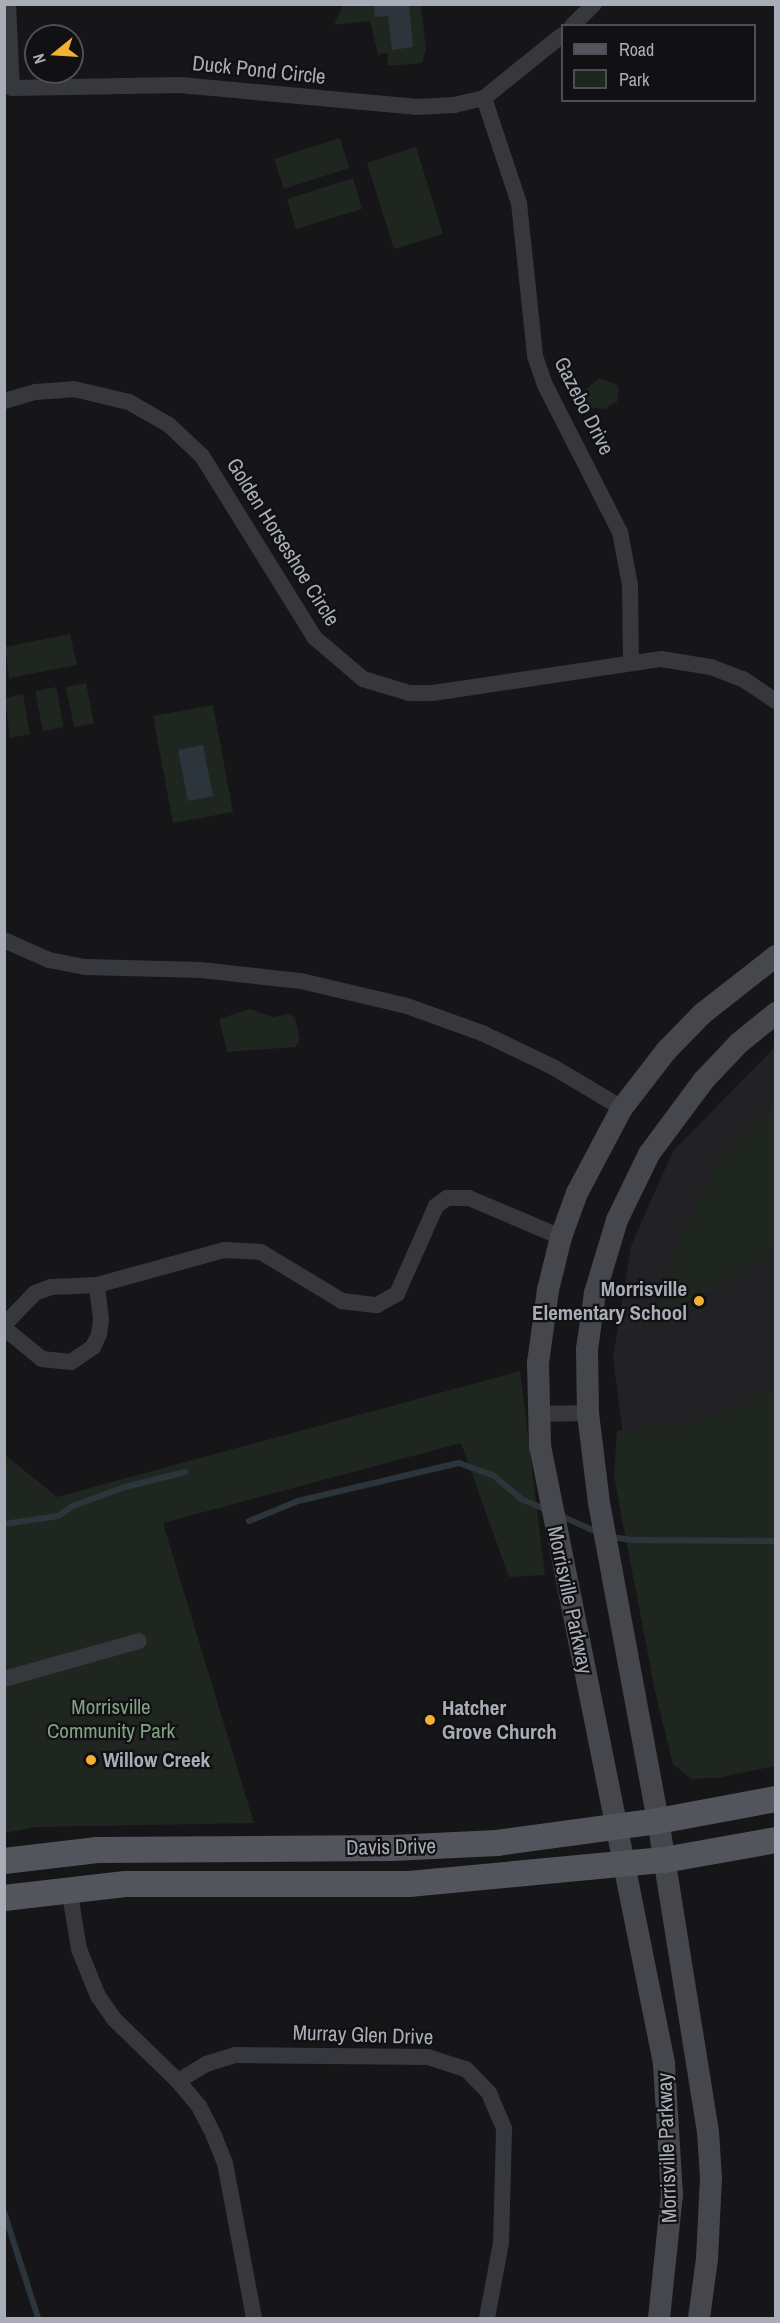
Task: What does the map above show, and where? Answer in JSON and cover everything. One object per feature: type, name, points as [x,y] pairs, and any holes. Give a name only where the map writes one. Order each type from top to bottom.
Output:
[{"type":"main road","name":"Morrisville Parkway","points":[[659,2319],[672,2195],[671,2129],[664,2063],[620,1827],[553,1515],[537,1414],[538,1364],[548,1290],[561,1237],[577,1193],[622,1108],[666,1051],[702,1014],[776,956]]},
{"type":"main road","name":"Morrisville Parkway","points":[[699,2319],[707,2259],[711,2178],[708,2132],[658,1821],[599,1503],[588,1413],[587,1349],[592,1316],[617,1220],[650,1154],[671,1123],[739,1043],[776,1013]]},
{"type":"main road","name":"Davis Drive","points":[[4,1861],[97,1850],[392,1848],[496,1843],[620,1827],[776,1799]]},
{"type":"main road","name":"Davis Drive","points":[[4,1898],[69,1888],[125,1884],[409,1884],[664,1860],[776,1840]]},
{"type":"street","name":"Duck Pond Circle","points":[[8,4],[12,88],[170,84],[416,107],[454,105],[484,98],[561,36]]},
{"type":"street","points":[[574,24],[594,4]]},
{"type":"street","name":"Gazebo Drive","points":[[484,98],[519,203],[535,356],[544,385],[620,532],[630,585],[631,662]]},
{"type":"street","name":"Golden Horseshoe Circle","points":[[4,401],[35,392],[74,389],[129,402],[170,425],[202,456],[315,638],[363,679],[409,693],[434,693],[661,659],[711,667],[743,679],[776,700]]},
{"type":"street","points":[[4,940],[49,960],[86,967],[201,970],[301,981],[407,1006],[482,1033],[553,1067],[622,1108]]},
{"type":"street","points":[[97,1285],[99,1334],[93,1347],[71,1362],[42,1359],[4,1326],[35,1293],[51,1287],[97,1285],[224,1251],[242,1250],[278,1259],[342,1301],[377,1305],[397,1294],[436,1206],[447,1198],[469,1198],[561,1237]]},
{"type":"street","points":[[537,1414],[588,1413]]},
{"type":"street","points":[[4,1679],[139,1641]]},
{"type":"street","points":[[69,1888],[79,1949],[98,1996],[114,2019],[178,2081],[199,2106],[225,2163],[254,2319]]},
{"type":"street","name":"Murray Glen Drive","points":[[178,2081],[206,2064],[236,2055],[428,2057],[466,2069],[489,2093],[504,2129],[501,2242],[487,2319]]},
{"type":"shaded area","points":[[374,5],[409,5],[413,47],[392,50],[388,16],[375,17]]},
{"type":"shaded area","points":[[203,745],[213,796],[188,801],[178,750]]},
{"type":"shaded area","name":"Morrisville Elementary School","points":[[775,1047],[775,1522],[629,1483],[613,1357],[631,1246],[673,1151]]},
{"type":"green space","points":[[343,5],[421,5],[426,49],[422,63],[388,66],[387,53],[378,54],[370,21],[334,25]]},
{"type":"green space","points":[[340,138],[349,168],[284,189],[274,159]]},
{"type":"green space","points":[[416,147],[443,234],[394,249],[367,163]]},
{"type":"green space","points":[[353,178],[362,209],[296,229],[287,199]]},
{"type":"green space","points":[[599,378],[615,384],[619,389],[617,402],[604,409],[582,406],[583,392]]},
{"type":"green space","points":[[70,634],[77,665],[9,678],[5,647]]},
{"type":"green space","points":[[86,683],[94,723],[74,727],[66,687]]},
{"type":"green space","points":[[56,687],[64,727],[43,731],[35,691]]},
{"type":"green space","points":[[23,694],[30,734],[10,738],[5,698]]},
{"type":"green space","points":[[213,705],[233,812],[173,823],[153,716]]},
{"type":"green space","points":[[250,1009],[273,1017],[289,1014],[295,1018],[300,1040],[295,1047],[227,1052],[219,1019]]},
{"type":"green space","points":[[775,1106],[775,1248],[716,1288],[675,1307],[661,1304],[678,1239],[714,1172],[754,1120]]},
{"type":"green space","name":"Morrisville Community Park","points":[[520,1371],[545,1575],[509,1577],[461,1443],[163,1523],[254,1823],[37,1827],[5,1833],[4,1454],[57,1497]]},
{"type":"green space","points":[[761,1393],[776,1393],[775,1766],[717,1778],[691,1779],[673,1764],[656,1696],[614,1477],[617,1431],[693,1423],[737,1408]]},
{"type":"waterway","points":[[249,1521],[298,1501],[459,1463],[494,1476],[521,1499],[547,1510]]},
{"type":"waterway","points":[[4,1524],[58,1516],[73,1506],[125,1487],[185,1472]]},
{"type":"waterway","points":[[559,1515],[599,1533]]},
{"type":"waterway","points":[[611,1537],[632,1540],[776,1541]]},
{"type":"waterway","points":[[4,2212],[38,2318]]},
{"type":"place","name":"Morrisville Elementary School","points":[[699,1301]]},
{"type":"place","name":"Hatcher Grove Church","points":[[430,1720]]},
{"type":"place","name":"Willow Creek","points":[[91,1760]]}]
